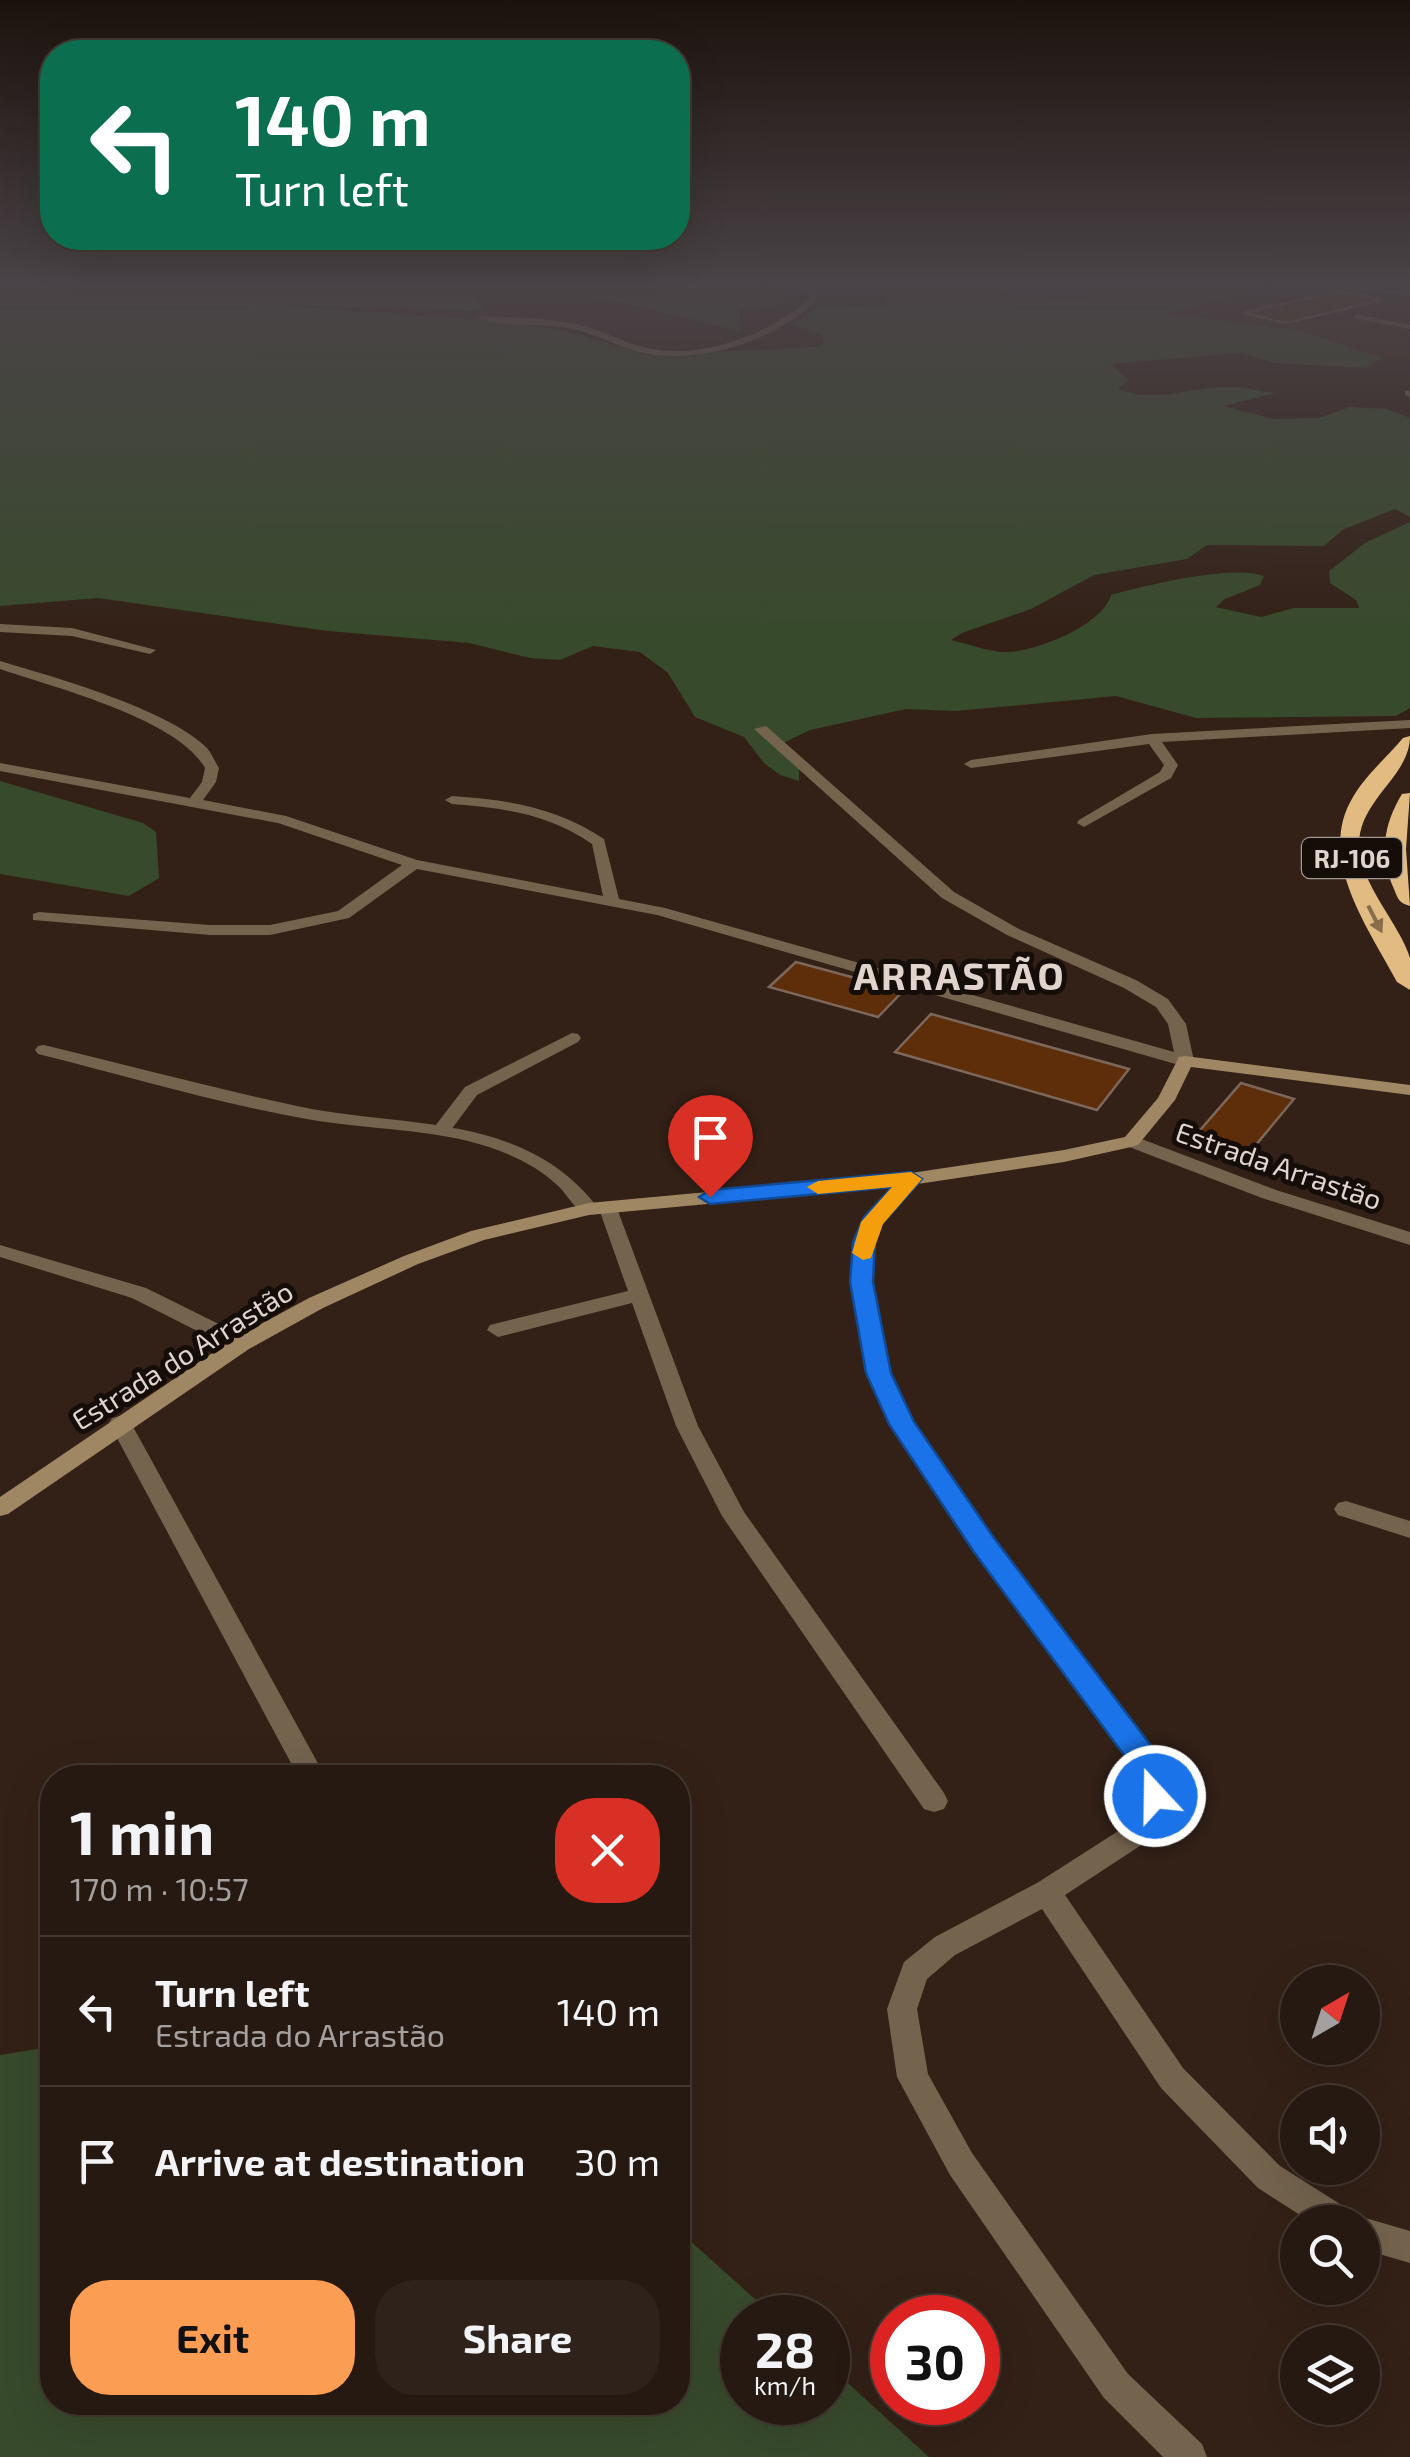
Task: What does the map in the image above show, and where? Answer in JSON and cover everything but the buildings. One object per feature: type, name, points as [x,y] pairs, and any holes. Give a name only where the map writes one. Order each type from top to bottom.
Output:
[{"type":"highway","name":"RJ-106","points":[[1410,742],[1362,799],[1348,845],[1364,897],[1410,982]]},
{"type":"highway","name":"RJ-106","points":[[1410,798],[1393,831],[1397,873],[1410,899]]},
{"type":"street","points":[[0,628],[72,632],[150,650]]},
{"type":"street","points":[[0,665],[90,696],[188,738],[205,753],[212,768],[209,785],[195,802]]},
{"type":"street","points":[[971,764],[1056,755],[1152,738],[1410,724]]},
{"type":"street","points":[[761,730],[948,895],[1013,932],[1162,1002],[1178,1024],[1185,1060],[1166,1100],[1131,1142]]},
{"type":"street","points":[[1084,823],[1166,775],[1171,764],[1152,738]]},
{"type":"street","points":[[0,767],[282,820],[414,864],[659,911],[1185,1060],[1410,1090]]},
{"type":"street","points":[[452,800],[531,806],[568,820],[599,842],[612,902]]},
{"type":"street","points":[[39,918],[210,930],[270,930],[343,915],[414,864]]},
{"type":"street","points":[[441,1130],[471,1091],[572,1038]]},
{"type":"street","points":[[44,1050],[305,1113],[441,1130],[511,1148],[548,1166],[572,1185],[598,1208],[638,1294],[686,1426],[734,1516],[934,1801]]},
{"type":"street","name":"Estrada do Arrastão","points":[[0,1508],[241,1344],[316,1303],[411,1260],[493,1231],[598,1208],[911,1179],[1131,1142]]},
{"type":"street","name":"Estrada Arrastão","points":[[1131,1142],[1270,1194],[1410,1238]]},
{"type":"street","points":[[911,1179],[872,1222],[864,1242],[862,1282],[879,1373],[902,1424],[984,1545],[1144,1759],[1155,1796],[1133,1836],[1047,1892],[945,1946],[915,1971],[902,2009],[913,2077],[962,2164],[1116,2386],[1189,2457]]},
{"type":"street","points":[[0,1252],[139,1293],[241,1344]]},
{"type":"street","points":[[498,1330],[638,1294]]},
{"type":"street","points":[[120,1423],[306,1765]]},
{"type":"street","points":[[1346,1509],[1410,1530]]},
{"type":"street","points":[[1047,1892],[1172,2078],[1268,2177],[1312,2205]]},
{"type":"street","points":[[1380,2238],[1410,2247]]},
{"type":"green space","points":[[0,402],[1240,402],[1223,406],[1273,419],[1319,418],[1350,407],[1387,409],[1410,418],[1410,517],[1395,509],[1344,529],[1324,546],[1207,545],[1187,559],[1094,575],[1031,609],[951,640],[999,652],[1019,651],[1050,642],[1082,626],[1095,617],[1111,595],[1167,581],[1232,572],[1264,576],[1260,585],[1225,599],[1216,607],[1261,617],[1294,608],[1359,608],[1356,600],[1330,583],[1329,571],[1365,543],[1410,522],[1410,708],[1396,716],[1196,718],[1116,696],[956,711],[906,709],[810,730],[779,745],[799,768],[799,781],[780,775],[765,764],[744,737],[695,717],[668,673],[640,652],[593,646],[560,660],[530,658],[469,643],[328,631],[98,598],[0,606]]},
{"type":"green space","points":[[0,781],[143,823],[156,832],[159,878],[129,896],[0,874]]},
{"type":"green space","points":[[37,2049],[40,2415],[690,2415],[690,2241],[750,2295],[720,2295],[720,2425],[850,2425],[850,2385],[870,2403],[870,2425],[894,2425],[929,2457],[0,2457],[0,2055]]},
{"type":"slow traffic","points":[[818,1187],[911,1179],[872,1222],[863,1253]]},
{"type":"district","name":"ARRASTÃO","points":[[960,975]]},
{"type":"route","points":[[710,1197],[911,1179],[872,1222],[864,1242],[862,1282],[879,1373],[902,1424],[984,1545],[1144,1759],[1155,1796]]}]
